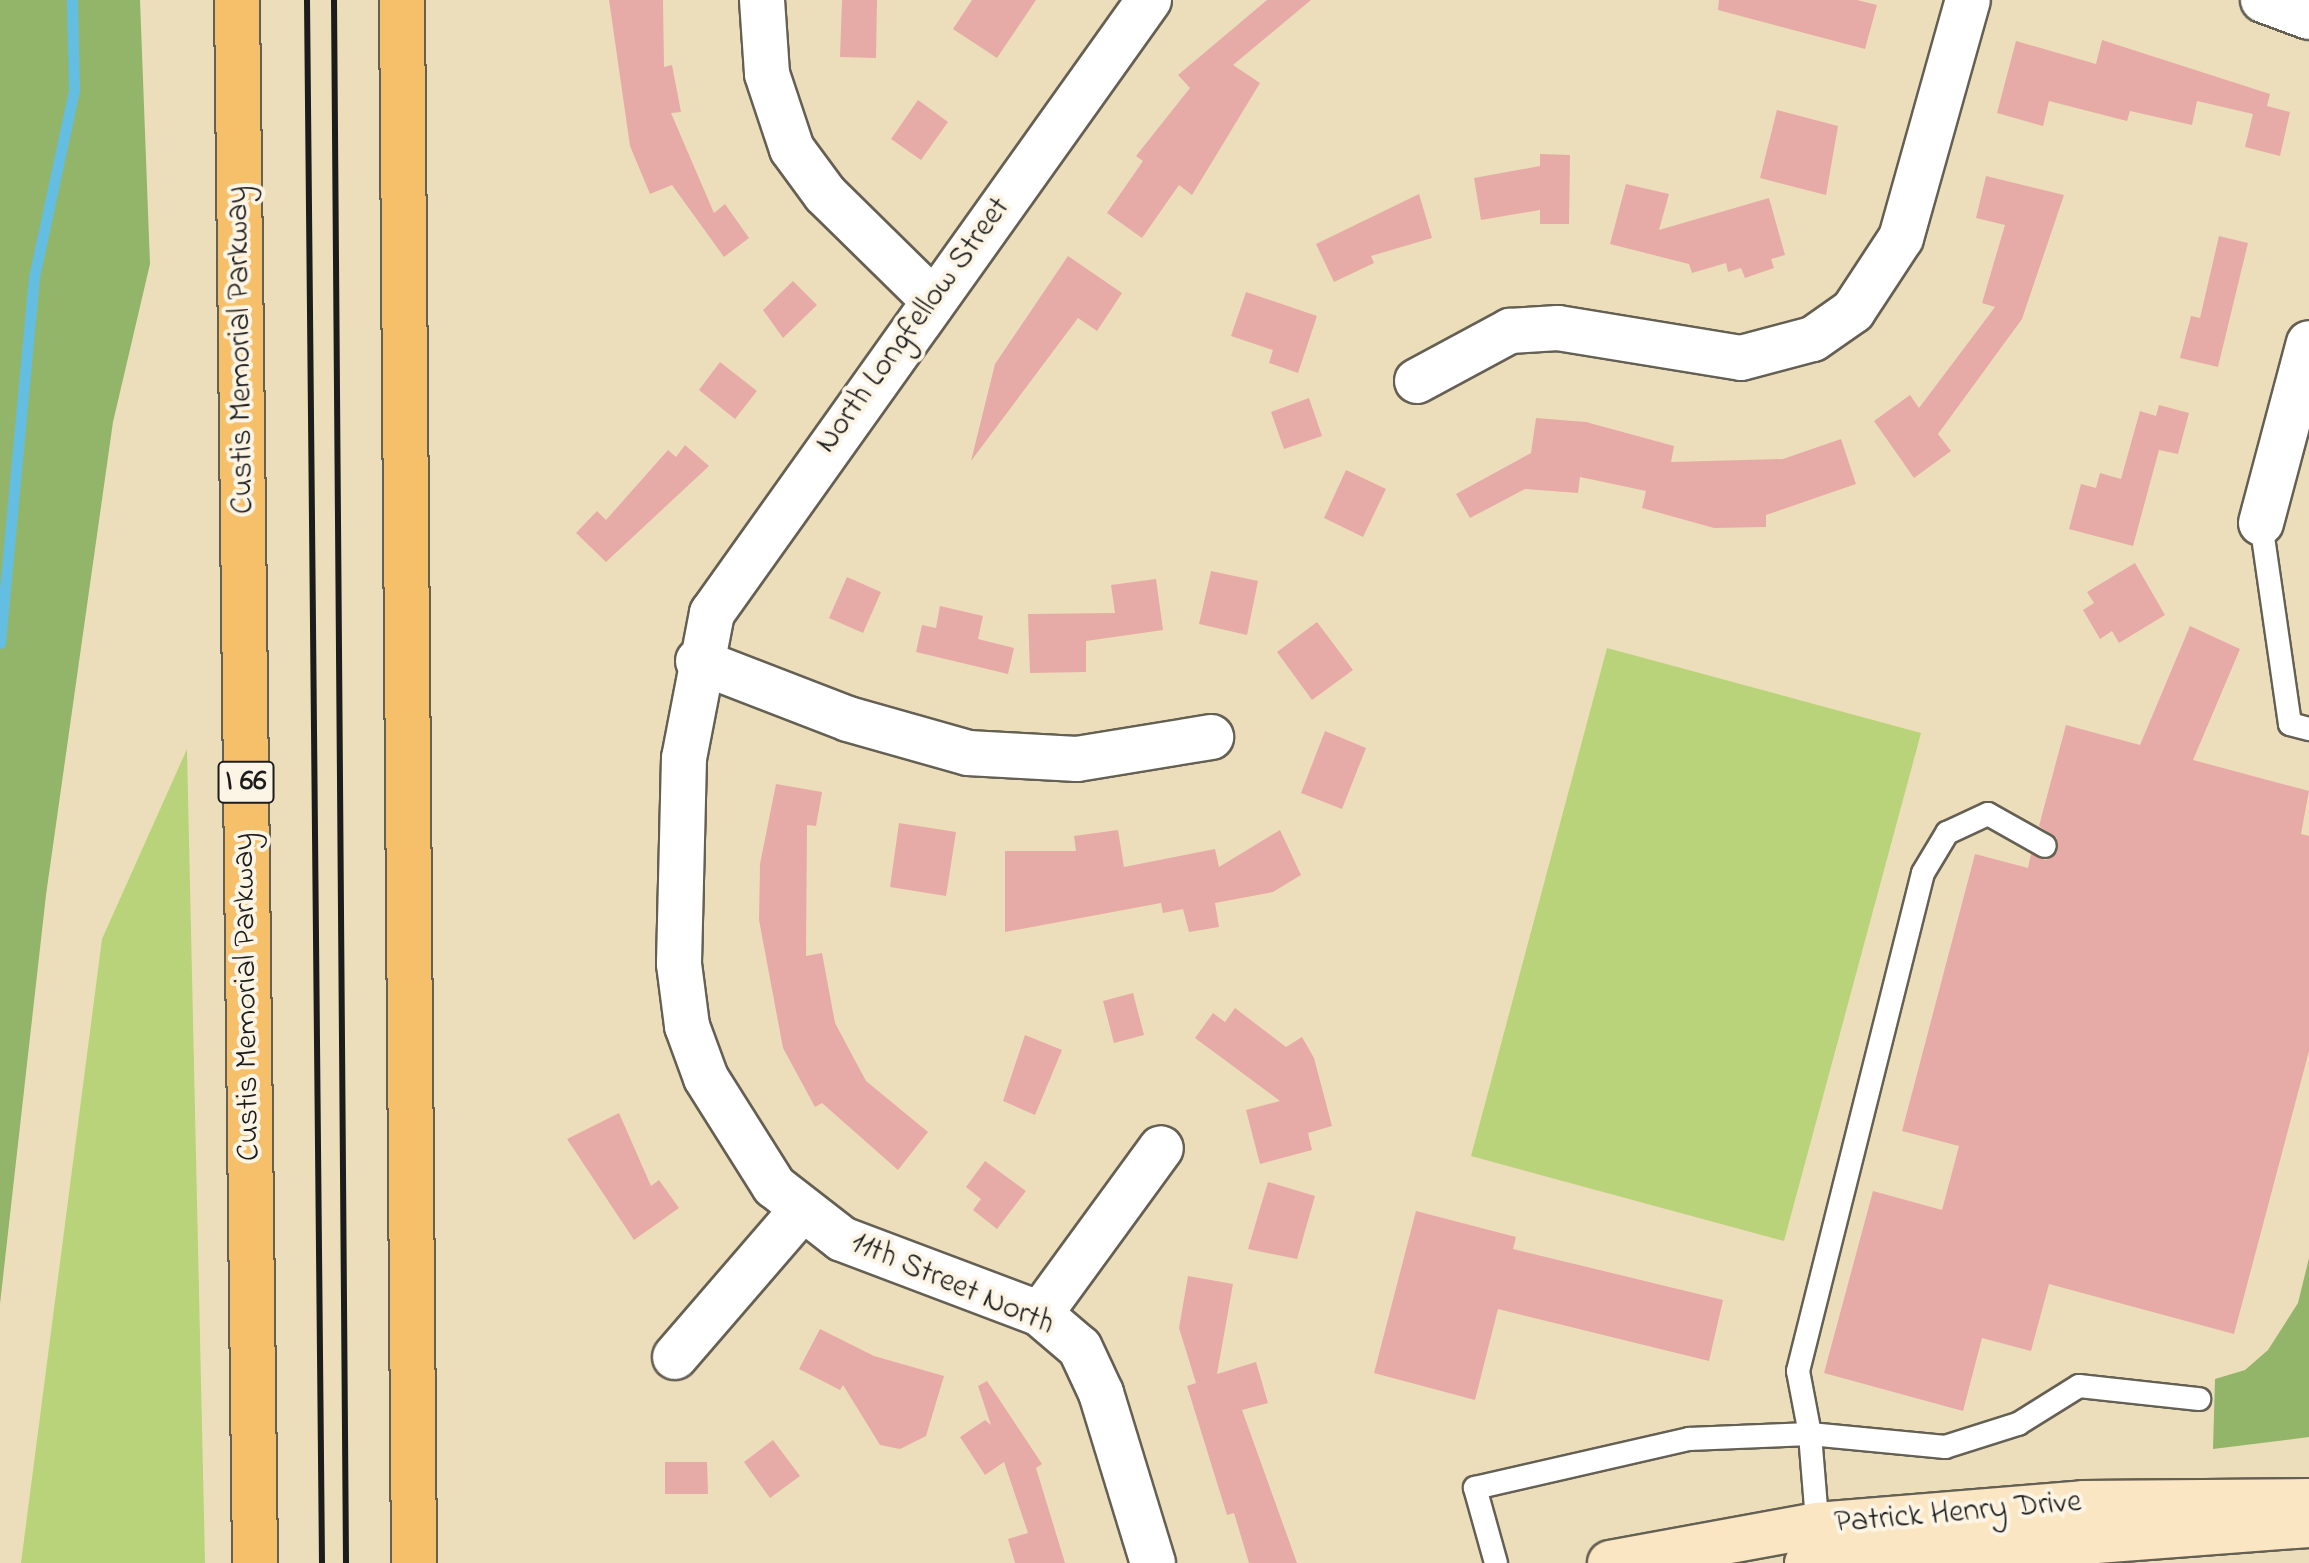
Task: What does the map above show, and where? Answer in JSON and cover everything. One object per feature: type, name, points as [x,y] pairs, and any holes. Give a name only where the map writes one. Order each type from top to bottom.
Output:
[{"type":"highway","name":"Custis Memorial Parkway","points":[[237,0],[255,1563]]},
{"type":"highway","points":[[402,0],[414,1563]]},
{"type":"street","points":[[762,0],[770,91],[792,149],[825,194],[933,300]]},
{"type":"street","name":"North Longfellow Street","points":[[698,661],[727,586],[1149,0]]},
{"type":"street","points":[[1417,381],[1510,331],[1558,328],[1741,358],[1813,339],[1853,311],[1901,238],[1968,0]]},
{"type":"street","points":[[2263,0],[2309,17]]},
{"type":"street","points":[[2261,523],[2309,343]]},
{"type":"street","points":[[698,661],[848,719],[968,753],[1077,759],[1211,737]]},
{"type":"street","name":"11th Street North","points":[[698,661],[682,779],[681,996],[728,1121],[801,1211],[897,1265],[1040,1314],[1064,1331],[1091,1368],[1153,1563]]},
{"type":"street","points":[[1040,1314],[1161,1148]]},
{"type":"street","points":[[675,1357],[801,1211]]},
{"type":"street","name":"Patrick Henry Drive","points":[[1815,1550],[2099,1502],[2309,1501]]},
{"type":"street","name":"Patrick Henry Drive","points":[[1610,1563],[2309,1525]]},
{"type":"lane","points":[[2261,523],[2290,724],[2309,729]]},
{"type":"lane","points":[[1815,1550],[1810,1434],[1798,1371],[1923,873],[1947,833],[1988,814],[2045,846]]},
{"type":"lane","points":[[1496,1563],[1475,1488],[1689,1439],[1810,1434],[1945,1447],[2018,1424],[2079,1386],[2199,1399]]},
{"type":"green space","points":[[0,0],[140,0],[150,264],[113,422],[46,895],[0,1304]]},
{"type":"green space","points":[[1607,648],[1921,733],[1784,1241],[1471,1156]]},
{"type":"green space","points":[[187,749],[205,1563],[21,1563],[102,939]]},
{"type":"green space","points":[[2309,1258],[2309,1437],[2213,1449],[2215,1379],[2245,1370],[2268,1350],[2298,1303]]},
{"type":"building","points":[[609,0],[663,0],[664,67],[672,65],[681,112],[671,113],[714,213],[725,204],[749,238],[724,257],[672,185],[650,194],[630,146]]},
{"type":"building","points":[[842,0],[877,0],[876,58],[840,57]]},
{"type":"building","points":[[972,0],[1036,0],[997,58],[953,29]]},
{"type":"building","points":[[1267,0],[1311,0],[1233,65],[1260,83],[1192,195],[1179,185],[1142,238],[1107,213],[1143,161],[1136,156],[1190,88],[1178,75]]},
{"type":"building","points":[[1719,0],[1857,0],[1877,5],[1865,49],[1718,10]]},
{"type":"building","points":[[2102,40],[2270,94],[2267,106],[2290,112],[2280,156],[2245,147],[2253,114],[2197,101],[2192,125],[2130,111],[2127,121],[2049,101],[2043,126],[1997,113],[2016,41],[2096,64]]},
{"type":"building","points":[[918,100],[948,122],[921,160],[891,139]]},
{"type":"building","points":[[1777,110],[1838,126],[1826,195],[1760,178]]},
{"type":"building","points":[[1540,154],[1570,155],[1569,224],[1540,224],[1540,210],[1481,220],[1474,178],[1540,166]]},
{"type":"building","points":[[1986,176],[2064,195],[2022,319],[1938,434],[1951,451],[1914,478],[1874,421],[1910,395],[1919,408],[1995,307],[1982,303],[2005,225],[1976,218]]},
{"type":"building","points":[[1626,184],[1669,194],[1659,230],[1769,198],[1785,255],[1771,259],[1774,268],[1745,278],[1741,268],[1728,272],[1726,263],[1692,273],[1689,264],[1610,244]]},
{"type":"building","points":[[1419,194],[1432,238],[1371,256],[1374,263],[1334,282],[1316,244]]},
{"type":"building","points":[[2219,236],[2248,243],[2218,367],[2180,358],[2191,316],[2200,318]]},
{"type":"building","points":[[1068,256],[1122,293],[1097,331],[1078,318],[971,461],[995,364]]},
{"type":"building","points":[[793,281],[817,305],[783,338],[763,310]]},
{"type":"building","points":[[1246,292],[1317,316],[1298,373],[1269,363],[1273,350],[1231,336]]},
{"type":"building","points":[[720,362],[757,391],[735,419],[699,390]]},
{"type":"building","points":[[1309,398],[1322,436],[1284,449],[1271,412]]},
{"type":"building","points":[[2159,405],[2189,413],[2178,454],[2159,450],[2133,546],[2069,529],[2081,484],[2096,488],[2100,473],[2121,479],[2140,411],[2156,416]]},
{"type":"building","points":[[1536,418],[1586,422],[1674,446],[1671,462],[1783,459],[1841,439],[1856,484],[1766,515],[1766,527],[1714,528],[1642,508],[1646,491],[1580,477],[1578,493],[1525,489],[1470,518],[1456,494],[1531,453]]},
{"type":"building","points":[[685,445],[709,466],[606,562],[576,533],[597,511],[606,520],[668,450],[676,457]]},
{"type":"building","points":[[1346,470],[1386,489],[1363,537],[1324,518]]},
{"type":"building","points":[[2135,563],[2165,615],[2119,643],[2112,631],[2100,639],[2083,610],[2094,603],[2087,592]]},
{"type":"building","points":[[1211,571],[1258,581],[1247,635],[1199,624]]},
{"type":"building","points":[[847,577],[881,592],[863,633],[829,618]]},
{"type":"building","points":[[1156,579],[1163,630],[1086,641],[1086,672],[1030,673],[1028,614],[1115,613],[1111,585]]},
{"type":"building","points":[[940,606],[983,616],[978,639],[1014,648],[1008,674],[916,652],[922,625],[936,628]]},
{"type":"building","points":[[1317,622],[1353,670],[1312,700],[1277,652]]},
{"type":"building","points":[[2190,626],[2240,649],[2193,760],[2309,791],[2301,834],[2309,836],[2309,1051],[2234,1334],[2049,1284],[2031,1351],[1982,1338],[1963,1411],[1824,1373],[1873,1191],[1942,1210],[1959,1146],[1902,1131],[1975,854],[2028,868],[2031,854],[2046,860],[2057,853],[2057,838],[2039,826],[2066,725],[2140,745]]},
{"type":"building","points":[[1325,731],[1366,748],[1342,809],[1301,793]]},
{"type":"building","points":[[776,784],[822,792],[816,826],[807,825],[806,956],[822,953],[835,1023],[866,1081],[928,1132],[898,1170],[822,1103],[815,1107],[783,1048],[759,920],[760,864]]},
{"type":"building","points":[[899,823],[956,832],[946,896],[890,887]]},
{"type":"building","points":[[1118,830],[1124,867],[1215,849],[1219,867],[1280,830],[1301,875],[1273,892],[1215,903],[1219,927],[1189,932],[1183,909],[1163,913],[1161,903],[1005,932],[1005,851],[1076,851],[1074,836]]},
{"type":"building","points":[[1133,993],[1144,1035],[1114,1043],[1103,1001]]},
{"type":"building","points":[[1235,1008],[1286,1047],[1302,1037],[1314,1058],[1332,1126],[1308,1133],[1312,1150],[1260,1164],[1246,1110],[1280,1101],[1195,1038],[1213,1013],[1225,1022]]},
{"type":"building","points":[[1025,1035],[1062,1050],[1035,1115],[1003,1101]]},
{"type":"building","points":[[619,1113],[651,1186],[659,1180],[679,1208],[634,1240],[567,1139]]},
{"type":"building","points":[[985,1161],[1026,1191],[997,1229],[973,1210],[981,1199],[966,1187]]},
{"type":"building","points":[[1268,1182],[1315,1196],[1297,1259],[1248,1249]]},
{"type":"building","points":[[1416,1211],[1516,1237],[1513,1249],[1723,1300],[1709,1361],[1498,1309],[1475,1400],[1374,1373]]},
{"type":"building","points":[[1188,1276],[1233,1284],[1217,1374],[1256,1362],[1268,1403],[1242,1410],[1297,1563],[1249,1563],[1234,1513],[1227,1515],[1187,1386],[1196,1383],[1179,1328]]},
{"type":"building","points":[[820,1329],[874,1356],[944,1376],[926,1436],[900,1449],[880,1445],[843,1385],[840,1390],[799,1369]]},
{"type":"building","points":[[987,1381],[1042,1464],[1036,1468],[1065,1563],[1015,1563],[1008,1539],[1028,1533],[1004,1462],[985,1475],[960,1437],[985,1420],[991,1425],[978,1386]]},
{"type":"building","points":[[773,1440],[800,1476],[770,1498],[744,1462]]},
{"type":"building","points":[[665,1462],[707,1462],[708,1494],[665,1494]]},
{"type":"waterway","points":[[0,643],[34,277],[74,91],[72,0]]},
{"type":"railway","points":[[307,0],[322,1563]]},
{"type":"railway","points":[[334,0],[346,1563]]}]
